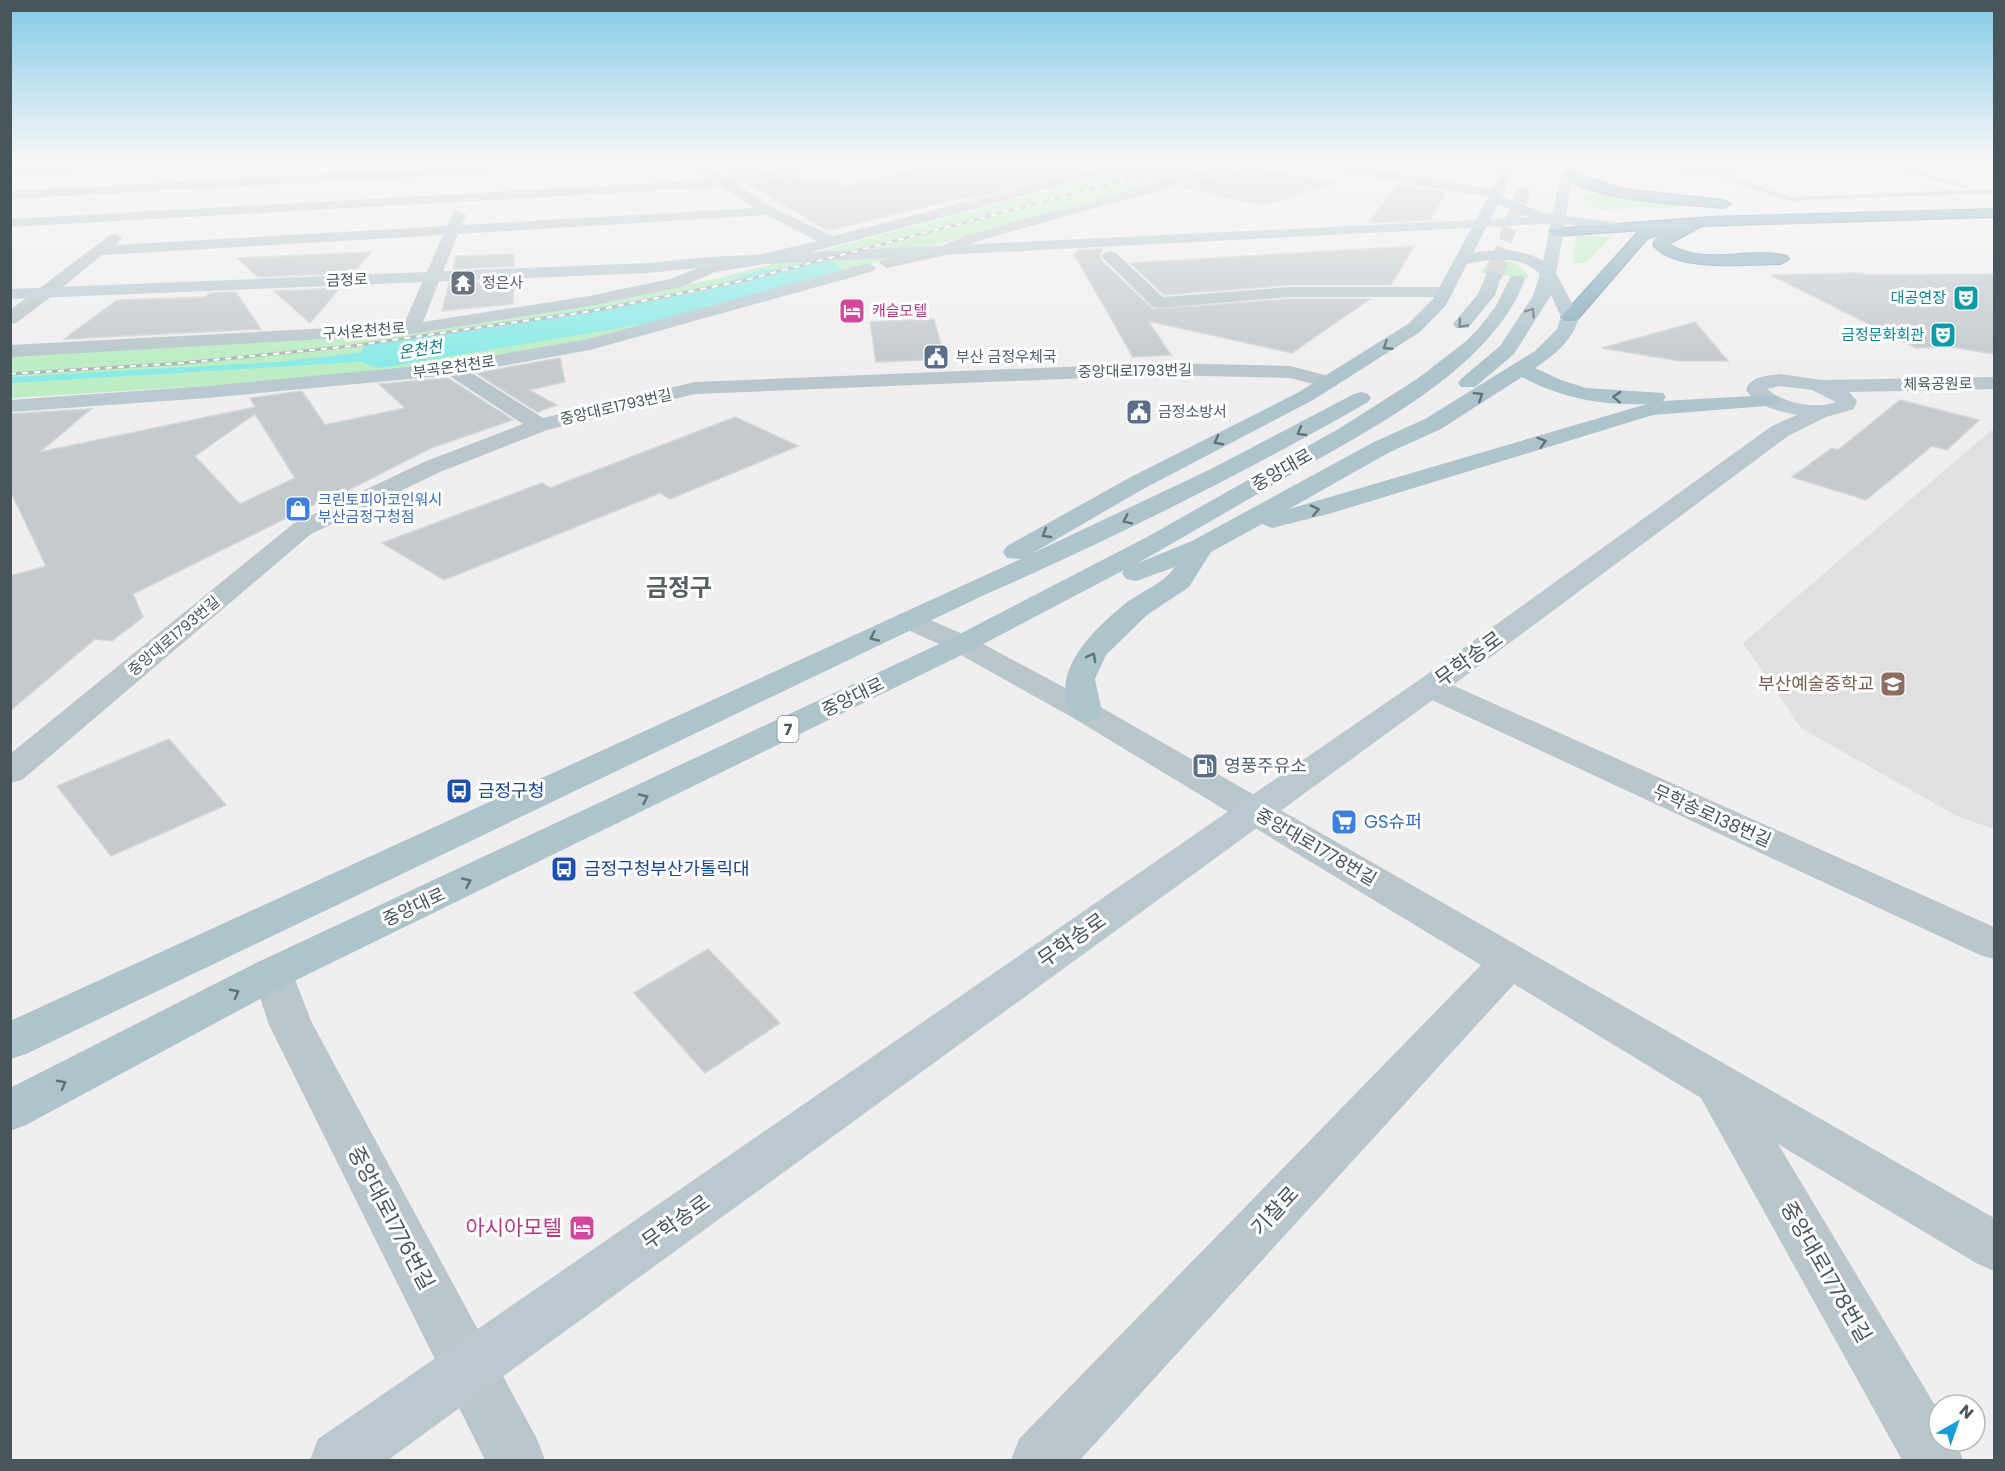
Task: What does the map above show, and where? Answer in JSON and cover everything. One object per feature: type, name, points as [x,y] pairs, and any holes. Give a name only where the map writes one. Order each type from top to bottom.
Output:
[{"type":"highway","points":[[1570,317],[1646,233],[1665,228]]},
{"type":"highway","points":[[1687,228],[1663,239],[1661,245],[1677,253],[1711,259],[1781,258]]},
{"type":"main road","name":"금정로","points":[[648,268],[711,268],[787,258],[880,260],[916,252],[955,249],[1513,228]]},
{"type":"main road","points":[[1380,448],[1405,423],[1469,382],[1507,350],[1542,296],[1557,228]]},
{"type":"main road","points":[[972,590],[1010,555],[1137,483],[1329,382],[1414,328],[1440,301],[1477,229]]},
{"type":"main road","name":"금정로","points":[[10,294],[761,262],[1110,256],[1477,229]]},
{"type":"main road","points":[[850,237],[843,243],[846,248],[880,260]]},
{"type":"main road","points":[[1049,601],[1153,567],[1202,547],[1380,448],[1433,424],[1523,369],[1566,332],[1570,317],[1548,274],[1535,263],[1514,256],[1489,255],[1462,261]]},
{"type":"main road","name":"부곡온천천로","points":[[10,406],[207,392],[452,369],[590,344],[880,260]]},
{"type":"main road","name":"중앙대로","points":[[10,1041],[972,590],[1076,545],[1275,447],[1376,390],[1447,341],[1486,295],[1505,277],[1511,298],[1474,345],[1409,395],[1186,526],[1049,601],[273,974],[10,1111]]},
{"type":"main road","points":[[1523,369],[1560,387],[1589,394],[1772,405]]},
{"type":"main road","points":[[1772,405],[1785,380],[1820,386],[1845,398]]},
{"type":"main road","name":"체육공원로","points":[[1820,386],[1995,383]]},
{"type":"main road","name":"체육공원로","points":[[1823,411],[1844,408],[1848,404],[1845,398],[1881,385]]},
{"type":"main road","points":[[1238,527],[1323,508],[1651,409],[1700,404],[1772,405]]},
{"type":"main road","name":"무학송로","points":[[339,1461],[1430,687],[1772,405],[1823,411]]},
{"type":"main road","points":[[1086,712],[1080,680],[1093,651],[1137,609],[1179,581],[1202,547]]},
{"type":"street","points":[[10,319],[128,228]]},
{"type":"street","points":[[99,251],[492,228]]},
{"type":"street","points":[[800,228],[833,242]]},
{"type":"street","points":[[761,262],[886,228]]},
{"type":"street","points":[[880,260],[935,255],[955,249],[973,238],[1010,228]]},
{"type":"street","points":[[411,329],[431,277],[453,230]]},
{"type":"street","points":[[1110,256],[1159,303],[1290,292],[1445,292]]},
{"type":"street","name":"구서온천천로","points":[[10,351],[411,329],[589,301],[675,283],[711,268]]},
{"type":"street","points":[[452,369],[540,425]]},
{"type":"street","name":"중앙대로1793번길","points":[[10,772],[302,529],[432,467],[540,425],[695,388],[1160,369],[1290,372],[1329,382]]},
{"type":"street","name":"중앙대로1778번길","points":[[909,620],[962,644],[1086,712],[1995,1246]]},
{"type":"street","name":"무학송로138번길","points":[[1430,687],[1995,944]]},
{"type":"street","name":"기찰로","points":[[1040,1461],[1510,962]]},
{"type":"street","name":"중앙대로1776번길","points":[[273,974],[291,1025],[516,1461]]},
{"type":"street","name":"중앙대로1778번길","points":[[1717,1083],[1934,1461]]},
{"type":"shaded area","points":[[1994,428],[1994,829],[1957,816],[1801,728],[1743,643]]},
{"type":"green space","points":[[909,228],[997,228],[759,295],[575,343],[484,360],[283,381],[11,398],[11,354],[365,334],[622,298],[723,277]]},
{"type":"green space","points":[[1576,236],[1611,237],[1586,263],[1573,263]]},
{"type":"green space","points":[[1500,260],[1517,264],[1529,278],[1481,273],[1487,263]]},
{"type":"water","name":"온천천","points":[[761,269],[823,270],[805,279],[729,301],[578,335],[407,359],[11,383],[11,377],[278,362],[530,333],[662,306]]},
{"type":"building","points":[[822,228],[840,228],[831,230]]},
{"type":"building","points":[[1414,246],[1391,285],[1290,285],[1164,295],[1130,263]]},
{"type":"building","points":[[1102,249],[1100,257],[1102,261],[1153,309],[1290,299],[1370,299],[1292,353],[1148,321],[1171,355],[1133,357],[1074,254],[1080,250]]},
{"type":"building","points":[[371,252],[353,273],[258,277],[237,258]]},
{"type":"building","points":[[514,254],[514,266],[453,269],[456,256]]},
{"type":"building","points":[[1861,273],[1866,275],[1995,274],[1995,354],[1952,347],[1916,348],[1771,275]]},
{"type":"building","points":[[514,281],[513,304],[442,311],[449,283]]},
{"type":"building","points":[[340,288],[310,323],[274,291]]},
{"type":"building","points":[[236,292],[261,329],[64,339],[117,300],[205,297],[210,293]]},
{"type":"building","points":[[934,319],[945,359],[876,362],[870,322]]},
{"type":"building","points":[[1695,322],[1728,361],[1680,361],[1602,348]]},
{"type":"building","points":[[560,358],[565,382],[529,390],[557,405],[537,412],[476,373]]},
{"type":"building","points":[[448,378],[513,420],[431,448],[133,594],[143,617],[112,641],[95,639],[10,711],[10,576],[46,566],[11,492],[10,414],[91,409],[40,452],[255,407],[250,398],[302,391],[325,425],[405,408],[379,384]],"holes":[[[255,414],[295,478],[240,504],[195,456]]]},
{"type":"building","points":[[1900,400],[1979,420],[1947,450],[1932,446],[1866,500],[1792,477],[1832,448],[1838,450]]},
{"type":"building","points":[[735,417],[798,446],[670,499],[660,493],[444,580],[382,543],[542,483],[550,488]]},
{"type":"building","points":[[169,739],[226,805],[111,856],[57,786]]},
{"type":"building","points":[[708,949],[780,1023],[705,1073],[634,993]]},
{"type":"waterway","name":"온천천","points":[[380,355],[716,301],[823,270]]},
{"type":"tunnel","points":[[1498,261],[1510,228]]},
{"type":"tunnel","points":[[1493,276],[1499,260]]},
{"type":"railway","points":[[10,374],[183,363],[352,346],[592,311],[742,281],[945,228]]},
{"type":"place","name":"정은사","points":[[463,283]]},
{"type":"place","name":"대공연장","points":[[1966,298]]},
{"type":"place","name":"캐슬모텔","points":[[852,311]]},
{"type":"place","name":"금정문화회관","points":[[1943,335]]},
{"type":"place","name":"부산 금정우체국","points":[[936,357]]},
{"type":"place","name":"금정소방서","points":[[1139,412]]},
{"type":"place","name":"크린토피아코인워시 부산금정구청점","points":[[298,509]]},
{"type":"place","name":"부산예술중학교","points":[[1893,684]]},
{"type":"place","name":"영풍주유소","points":[[1205,766]]},
{"type":"place","name":"금정구청","points":[[459,791]]},
{"type":"place","name":"GS슈퍼","points":[[1344,822]]},
{"type":"place","name":"금정구청부산가톨릭대","points":[[564,869]]},
{"type":"place","name":"아시아모텔","points":[[582,1228]]},
{"type":"district","name":"금정구","points":[[679,588]]}]
